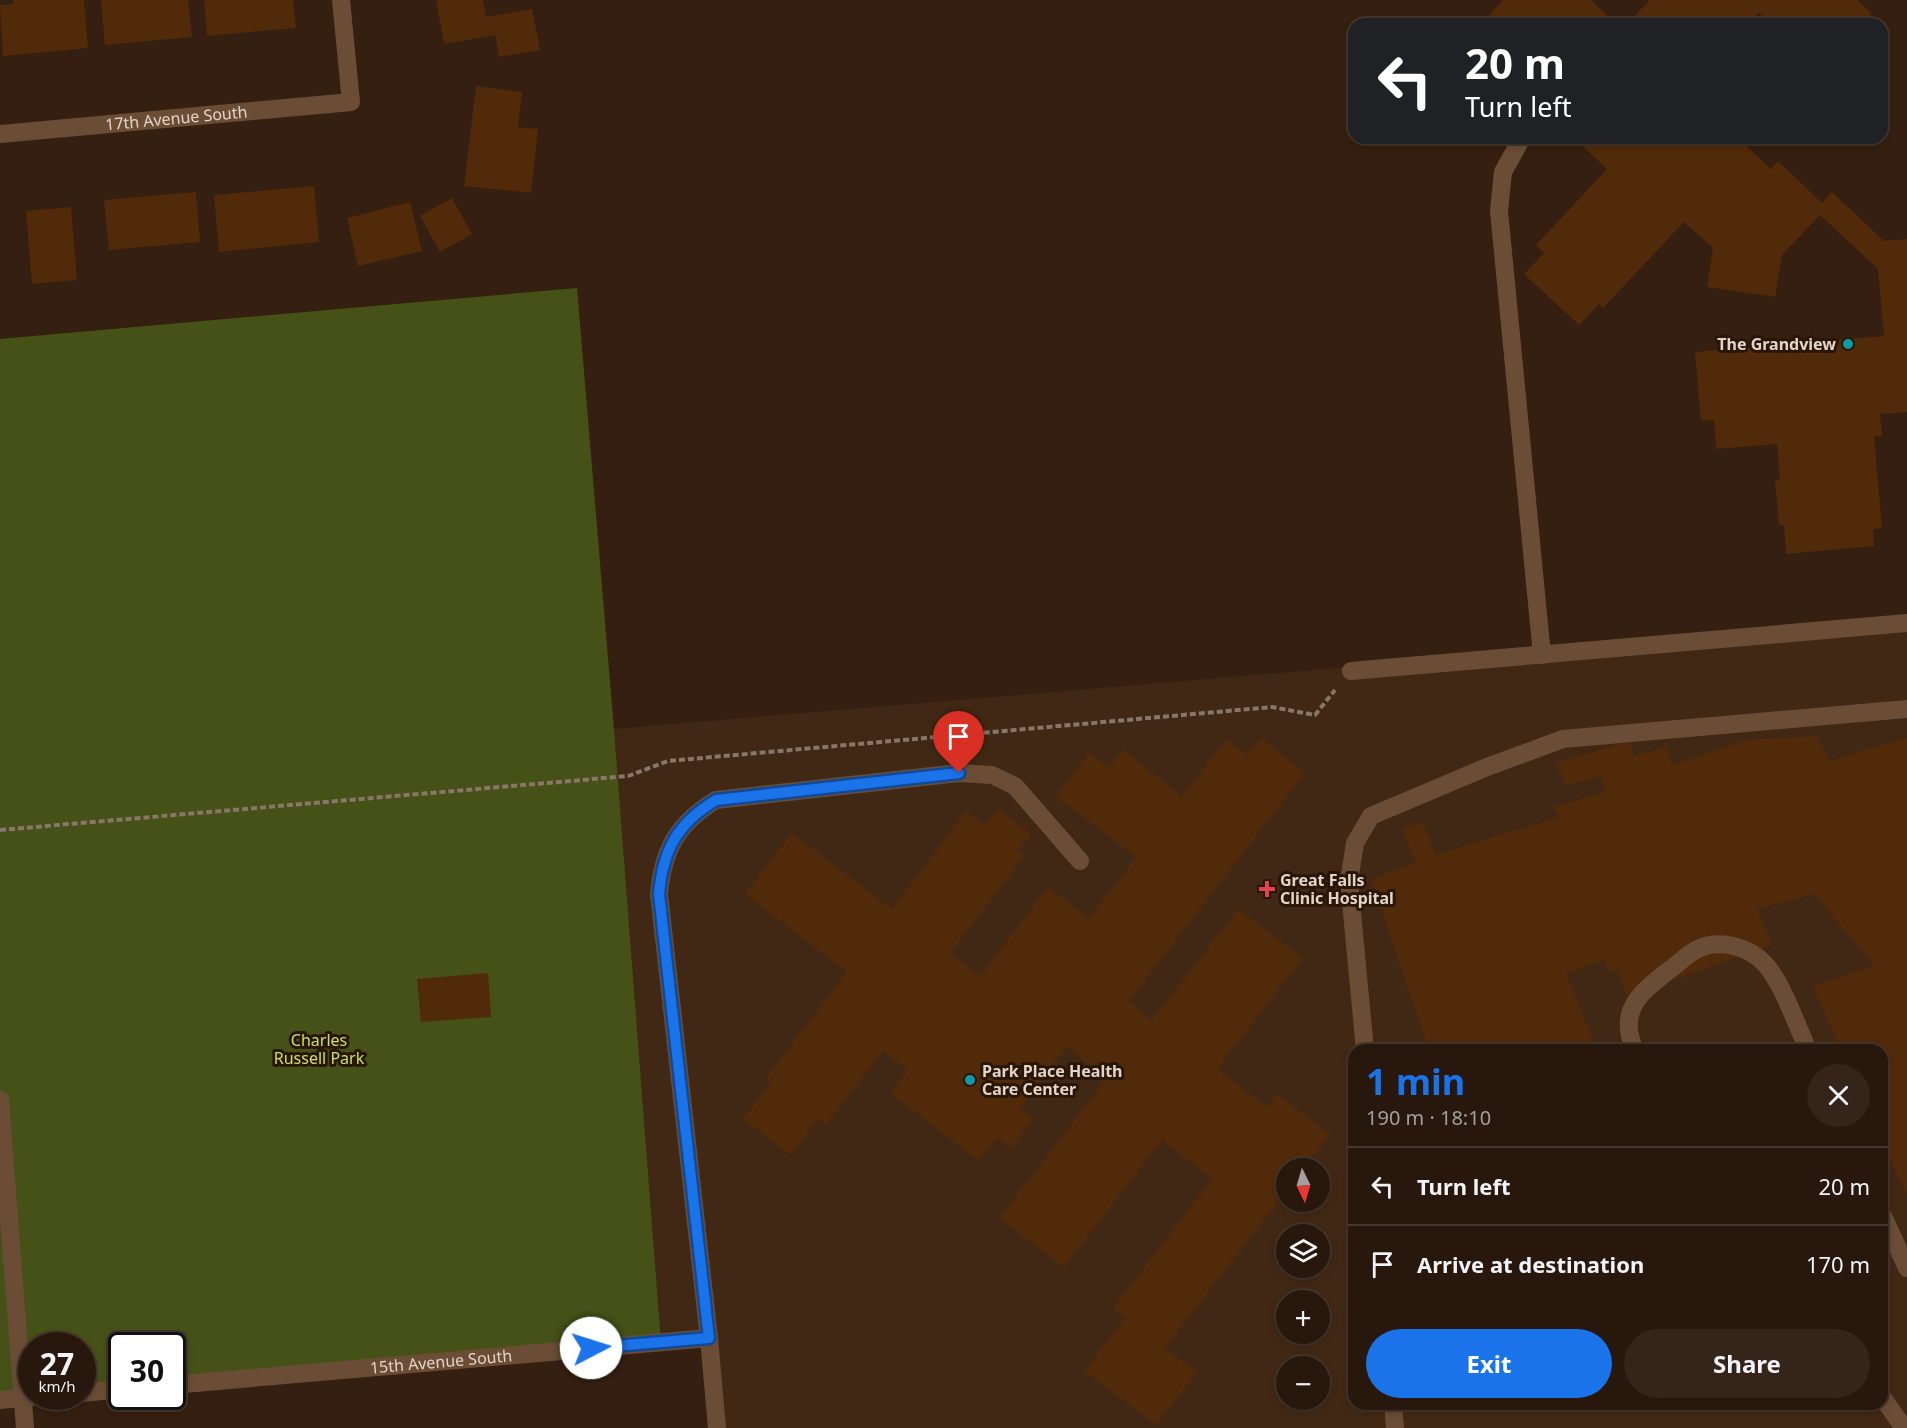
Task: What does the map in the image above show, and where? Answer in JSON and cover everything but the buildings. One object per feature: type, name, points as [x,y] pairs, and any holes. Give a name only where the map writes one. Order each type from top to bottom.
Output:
[{"type":"street","name":"17th Avenue South","points":[[0,134],[351,102],[341,0]]},
{"type":"street","points":[[1519,144],[1503,172],[1499,211],[1542,655]]},
{"type":"street","points":[[1351,671],[1907,623]]},
{"type":"street","points":[[1364,1044],[1349,881],[1355,843],[1371,816],[1487,767],[1563,739],[1907,709]]},
{"type":"street","points":[[717,1428],[659,894],[661,872],[678,832],[702,808],[716,800],[959,773],[992,776],[1015,786],[1080,861]]},
{"type":"street","points":[[1632,1044],[1628,1026],[1635,1000],[1644,990],[1697,949],[1714,945],[1742,949],[1765,963],[1775,978],[1805,1044]]},
{"type":"street","points":[[0,1100],[24,1332]]},
{"type":"street","points":[[1888,1227],[1907,1268]]},
{"type":"street","name":"15th Avenue South","points":[[186,1384],[709,1338]]},
{"type":"street","points":[[0,1400],[18,1398]]},
{"type":"street","points":[[1888,1405],[1904,1428]]},
{"type":"street","points":[[25,1428],[28,1410]]},
{"type":"street","points":[[1394,1410],[1395,1428]]},
{"type":"path","points":[[0,830],[628,776],[668,761],[1272,707],[1315,715],[1351,671]]},
{"type":"shaded area","name":"Great Falls Clinic Hospital","points":[[1907,620],[1907,1428],[717,1428],[709,1338],[661,1342],[614,729]]},
{"type":"green space","name":"Charles Russell Park","points":[[577,288],[614,729],[661,1342],[186,1380],[186,1332],[108,1332],[108,1386],[96,1387],[96,1332],[18,1332],[18,1393],[0,1394],[0,339]]},
{"type":"place","name":"The Grandview","points":[[1848,344]]},
{"type":"place","name":"Great Falls Clinic Hospital","points":[[1267,889]]},
{"type":"place","name":"Park Place Health Care Center","points":[[970,1080]]},
{"type":"route","points":[[591,1348],[709,1338],[659,894],[661,872],[678,832],[702,808],[716,800],[959,773]]}]
